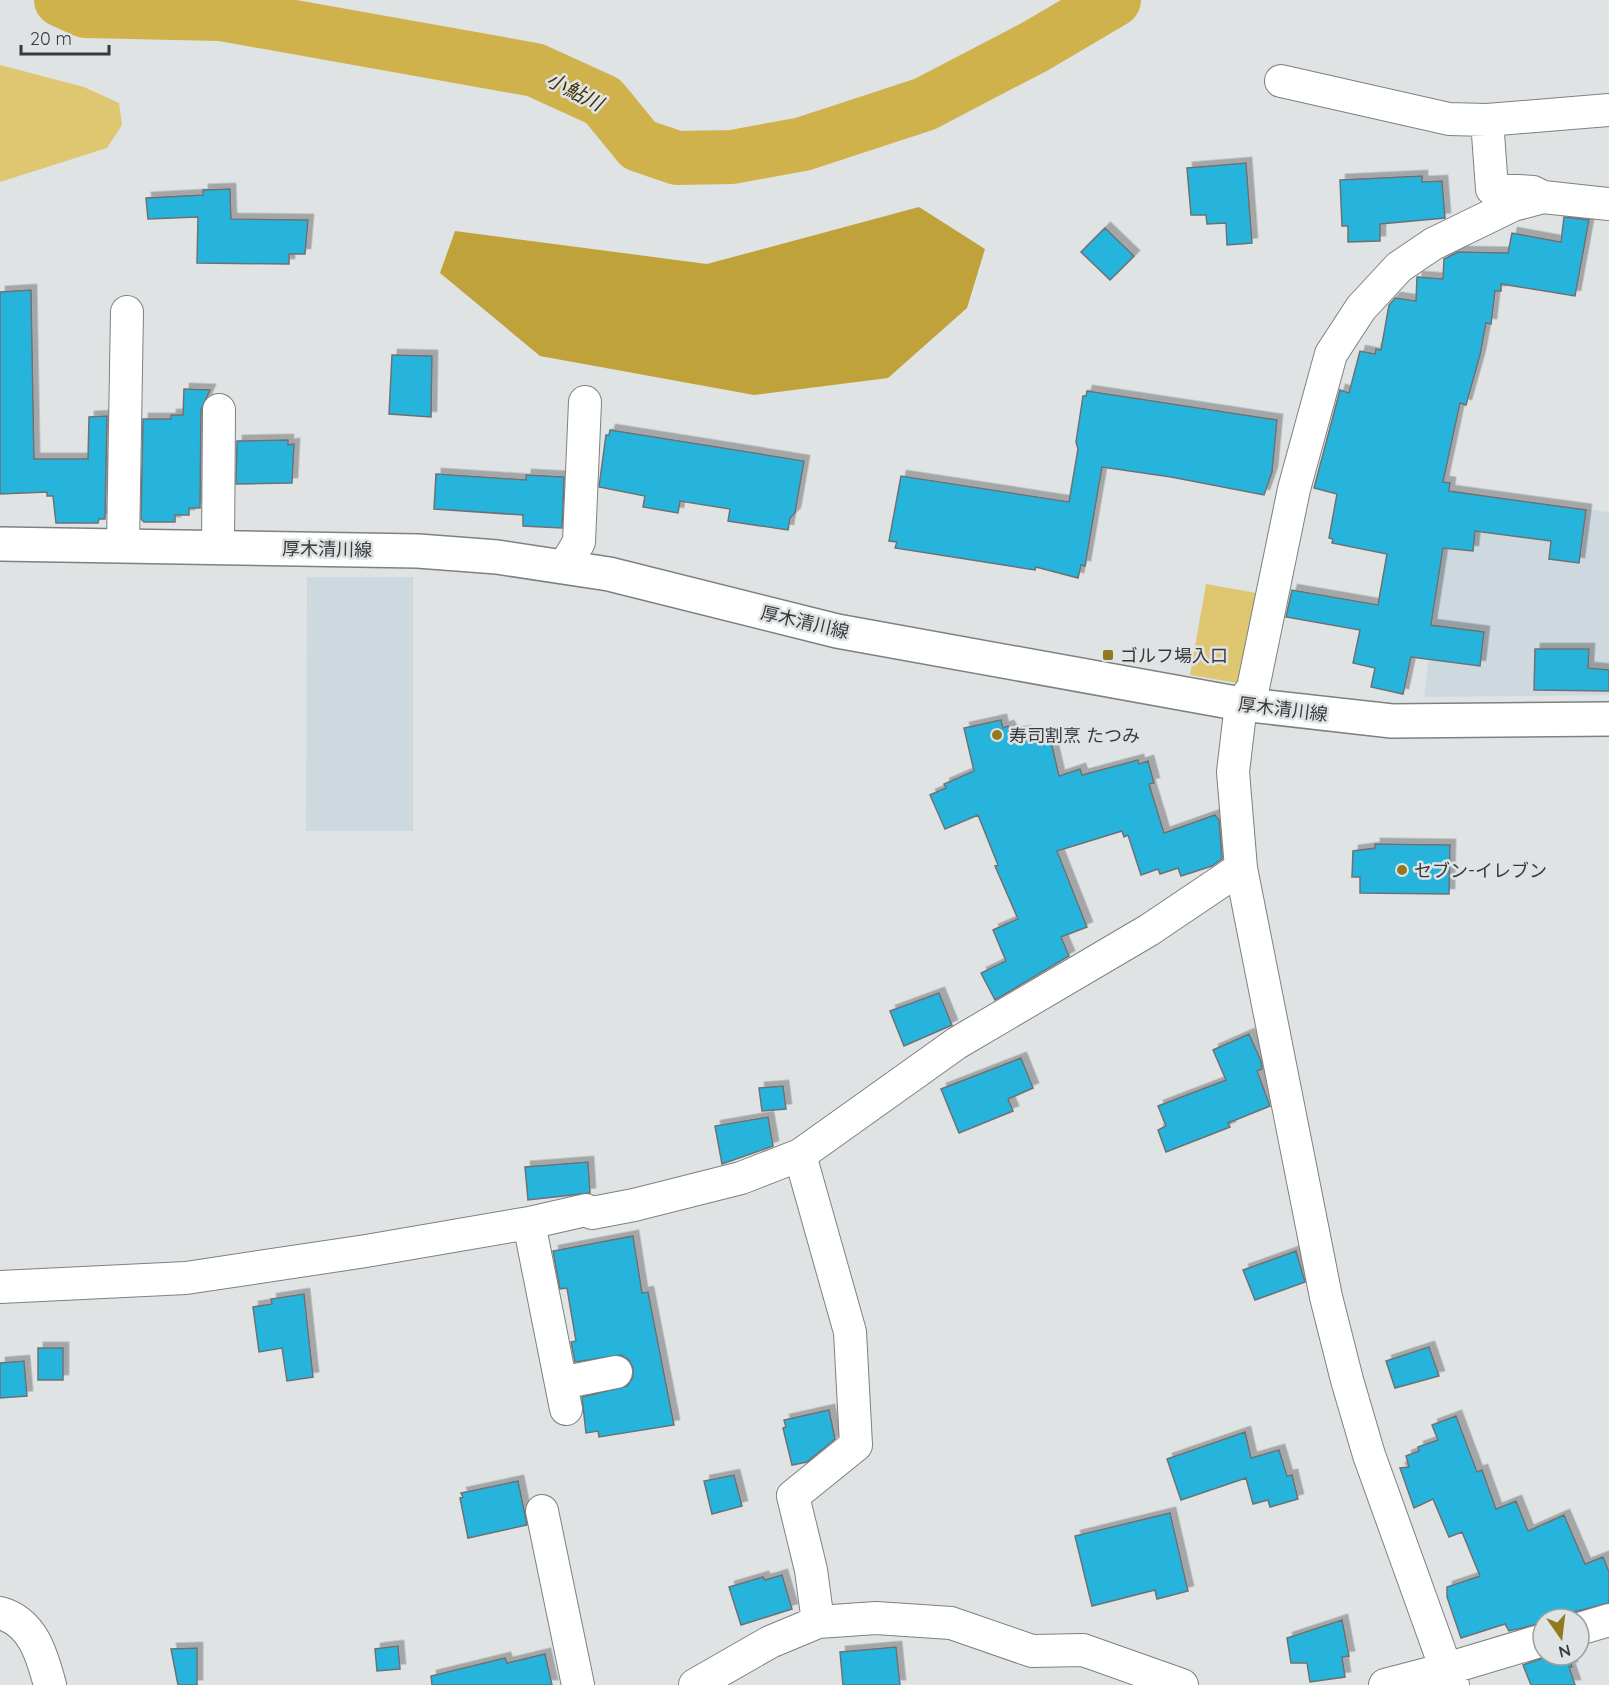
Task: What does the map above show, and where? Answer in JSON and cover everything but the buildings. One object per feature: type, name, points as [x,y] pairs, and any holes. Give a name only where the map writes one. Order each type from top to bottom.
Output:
[{"type":"main road","name":"厚木清川線","points":[[0,544],[418,551],[497,556],[609,574],[837,631],[1241,704],[1392,722],[1609,718]]},
{"type":"street","points":[[1281,81],[1449,119],[1486,120],[1609,110]]},
{"type":"street","points":[[1486,120],[1492,189],[1533,192],[1543,197],[1609,204]]},
{"type":"street","points":[[1449,1677],[1370,1455],[1347,1380],[1326,1297],[1242,868],[1233,772],[1241,704],[1253,688],[1294,489],[1331,354],[1361,308],[1400,267],[1433,244],[1474,222],[1513,205],[1543,197]]},
{"type":"street","points":[[123,545],[127,312]]},
{"type":"street","points":[[564,567],[579,542],[585,402]]},
{"type":"street","points":[[218,547],[219,410]]},
{"type":"street","points":[[0,1287],[186,1278],[529,1223],[586,1210],[591,1213],[634,1205],[741,1178],[800,1155],[957,1043],[1149,930],[1242,868]]},
{"type":"street","points":[[800,1155],[850,1332],[856,1445],[793,1496],[811,1570],[818,1622]]},
{"type":"street","points":[[529,1223],[564,1396],[616,1371]]},
{"type":"street","points":[[542,1511],[578,1685]]},
{"type":"street","points":[[0,1613],[20,1622],[34,1637],[50,1685]]},
{"type":"street","points":[[696,1685],[770,1642],[818,1622],[876,1618],[951,1623],[1032,1651],[1083,1650],[1182,1685]]},
{"type":"street","points":[[1591,1625],[1609,1620]]},
{"type":"street","points":[[1385,1685],[1449,1677],[1531,1645]]},
{"type":"shaded area","points":[[0,65],[84,87],[119,103],[122,125],[107,148],[0,182]]},
{"type":"shaded area","points":[[919,207],[985,249],[967,308],[888,378],[754,395],[540,356],[440,273],[455,231],[707,264]]},
{"type":"shaded area","points":[[1448,494],[1609,512],[1609,695],[1424,697]]},
{"type":"shaded area","points":[[307,577],[413,577],[413,831],[306,831]]},
{"type":"shaded area","points":[[1206,584],[1262,594],[1249,673],[1237,683],[1190,675]]},
{"type":"waterway","name":"小鮎川","points":[[61,0],[85,11],[221,14],[535,70],[603,101],[639,145],[677,158],[732,157],[803,144],[925,104],[1036,46],[1114,0]]},
{"type":"place","name":"ゴルフ場入口","points":[[1108,655]]},
{"type":"place","name":"寿司割烹 たつみ","points":[[997,735]]},
{"type":"place","name":"セブン-イレブン","points":[[1402,870]]}]
